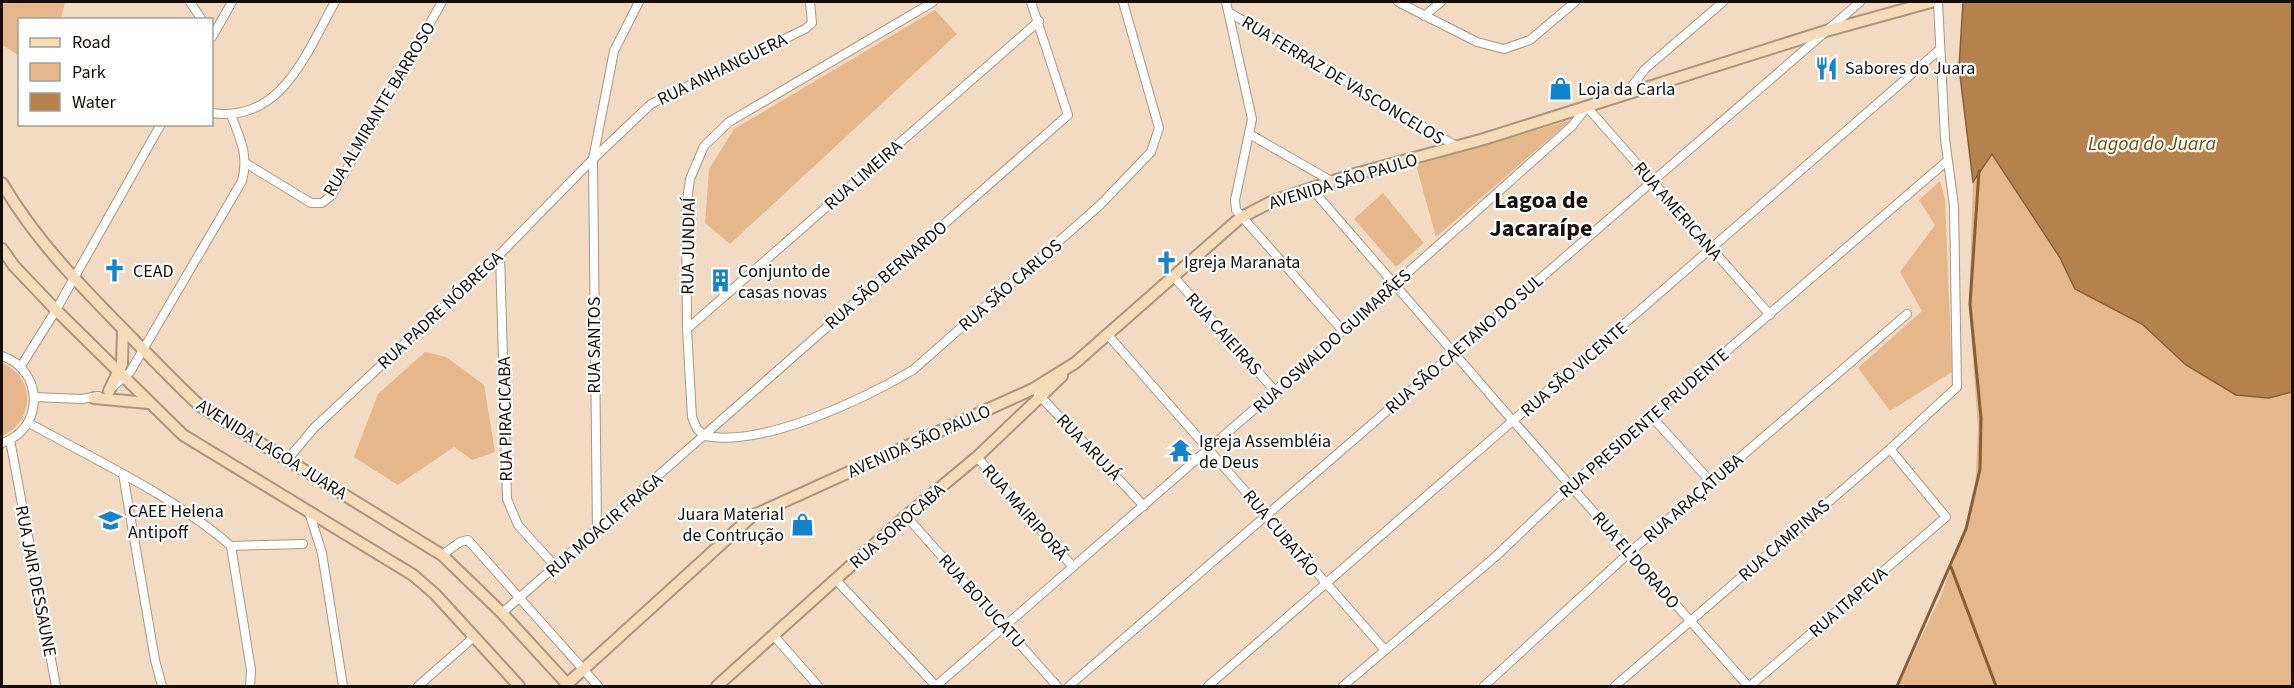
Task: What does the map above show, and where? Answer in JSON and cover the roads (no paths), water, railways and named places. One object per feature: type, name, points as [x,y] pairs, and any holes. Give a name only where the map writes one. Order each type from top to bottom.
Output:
[{"type":"street","points":[[190,2],[200,18]]},
{"type":"street","points":[[213,34],[232,2]]},
{"type":"street","points":[[213,113],[231,115],[254,110],[277,94],[298,67],[335,2]]},
{"type":"street","name":"RUA ALMIRANTE BARROSO","points":[[247,164],[311,203],[322,203],[332,195],[442,2]]},
{"type":"street","name":"RUA SANTOS","points":[[597,531],[592,159],[614,51],[639,2]]},
{"type":"street","name":"RUA ANHANGUERA","points":[[592,159],[651,104],[805,29],[812,23],[810,2]]},
{"type":"street","name":"RUA JUNDIAÍ","points":[[705,436],[697,429],[692,417],[687,329],[686,208],[690,179],[704,146],[729,122],[933,2]]},
{"type":"street","points":[[1031,2],[1039,21]]},
{"type":"street","name":"RUA SÃO CARLOS","points":[[705,436],[720,439],[740,437],[788,427],[886,386],[913,370],[1091,213],[1151,152],[1159,128],[1124,2]]},
{"type":"street","points":[[1226,2],[1250,107],[1251,135],[1235,200],[1240,218],[1342,331]]},
{"type":"street","points":[[1398,2],[1477,42],[1504,49],[1530,40],[1575,2]]},
{"type":"street","points":[[1424,15],[1441,2]]},
{"type":"street","points":[[1626,94],[1645,69],[1723,2]]},
{"type":"street","name":"RUA SÃO CAETANO DO SUL","points":[[1069,687],[1860,2]]},
{"type":"street","name":"AVENIDA SÃO PAULO","points":[[567,686],[752,516],[1033,389],[1075,363],[1240,218],[1273,201],[1587,107],[1826,31],[1931,2]]},
{"type":"street","points":[[1938,2],[1947,161]]},
{"type":"street","name":"RUA FERRAZ DE VASCONCELOS","points":[[1230,13],[1456,146]]},
{"type":"street","name":"RUA LIMEIRA","points":[[687,329],[1039,21]]},
{"type":"street","name":"RUA SÃO BERNARDO","points":[[705,436],[1068,115],[1039,21]]},
{"type":"street","name":"RUA SÃO VICENTE","points":[[1208,687],[1939,50]]},
{"type":"street","name":"RUA AMERICANA","points":[[1587,107],[1770,315]]},
{"type":"street","name":"RUA OSWALDO GUIMARÃES","points":[[936,686],[1395,285],[1572,126],[1587,107]]},
{"type":"street","points":[[94,398],[108,391],[143,350],[242,181],[247,164],[231,115]]},
{"type":"street","points":[[21,366],[56,310],[160,126]]},
{"type":"street","points":[[1251,135],[1333,182]]},
{"type":"street","name":"RUA PADRE NÓBREGA","points":[[287,460],[314,428],[500,254],[592,159]]},
{"type":"street","name":"RUA PRESIDENTE PRUDENTE","points":[[1343,687],[1495,557],[1570,485],[1947,161]]},
{"type":"street","name":"RUA CAMPINAS","points":[[1615,687],[1953,393],[1959,377],[1954,206],[1947,161]]},
{"type":"street","name":"AVENIDA LAGOA JUARA","points":[[2,183],[22,218],[73,278],[200,406],[412,534],[442,555],[502,613],[567,686]]},
{"type":"street","name":"RUA EL'DORADO","points":[[1311,189],[1513,422],[1749,687]]},
{"type":"street","name":"AVENIDA LAGOA JUARA","points":[[2,249],[14,266],[56,310],[147,403],[183,435],[207,452],[308,510],[413,575],[519,687]]},
{"type":"street","name":"RUA PIRACICABA","points":[[500,254],[507,499],[518,525],[556,567]]},
{"type":"street","name":"RUA CAIEIRAS","points":[[1173,276],[1275,391]]},
{"type":"street","name":"RUA ARAÇATUBA","points":[[1484,687],[1630,552],[1907,314]]},
{"type":"street","points":[[122,375],[123,330]]},
{"type":"street","name":"RUA CUBATÃO","points":[[1107,334],[1385,650]]},
{"type":"street","points":[[2,356],[21,366],[32,382],[34,397],[34,409],[28,423],[6,442]]},
{"type":"street","name":"RUA SOROCABA","points":[[717,687],[775,637],[906,516],[977,458],[1075,363]]},
{"type":"street","name":"RUA ARUJÁ","points":[[1033,389],[1144,506]]},
{"type":"street","points":[[34,397],[94,398],[147,403]]},
{"type":"street","points":[[1651,416],[1711,482]]},
{"type":"street","points":[[28,423],[123,474],[206,525],[231,546],[251,670],[250,687]]},
{"type":"street","name":"RUA MOACIR FRAGA","points":[[502,613],[705,436]]},
{"type":"street","name":"RUA JAIR DESSAUNE","points":[[6,442],[56,687]]},
{"type":"street","name":"RUA ITAPEVA","points":[[1749,687],[1946,517],[1890,449]]},
{"type":"street","name":"RUA MAIRIPORÃ","points":[[977,458],[1073,567]]},
{"type":"street","points":[[123,474],[155,660],[162,687]]},
{"type":"street","points":[[308,510],[319,538],[343,687]]},
{"type":"street","name":"RUA BOTUCATU","points":[[906,516],[1058,687]]},
{"type":"street","points":[[442,555],[460,542],[468,540],[585,668],[598,687]]},
{"type":"street","points":[[231,546],[303,544]]},
{"type":"street","points":[[836,580],[936,686]]},
{"type":"street","points":[[418,687],[474,637]]},
{"type":"street","points":[[775,637],[817,686]]},
{"type":"water","name":"Lagoa do Juara","points":[[1963,2],[2292,2],[2292,392],[2269,398],[2236,395],[2186,365],[2142,324],[2075,289],[2060,258],[1992,154],[1973,182],[1959,67]]},
{"type":"waterway","points":[[1897,686],[1966,529],[1980,469],[1981,418],[1970,304],[1979,171]]},
{"type":"waterway","points":[[1951,567],[1996,686]]},
{"type":"place","name":"Sabores do Juara","points":[[1827,68]]},
{"type":"place","name":"Loja da Carla","points":[[1560,89]]},
{"type":"place","name":"Igreja Maranata","points":[[1166,262]]},
{"type":"place","name":"CEAD","points":[[115,271]]},
{"type":"place","name":"Conjunto de casas novas","points":[[720,281]]},
{"type":"place","name":"Igreja Assembléia de Deus","points":[[1181,451]]},
{"type":"place","name":"CAEE Helena Antipoff","points":[[110,521]]},
{"type":"place","name":"Juara Material de Contrução","points":[[802,524]]},
{"type":"district","name":"Lagoa de Jacaraípe","points":[[1541,214]]}]
